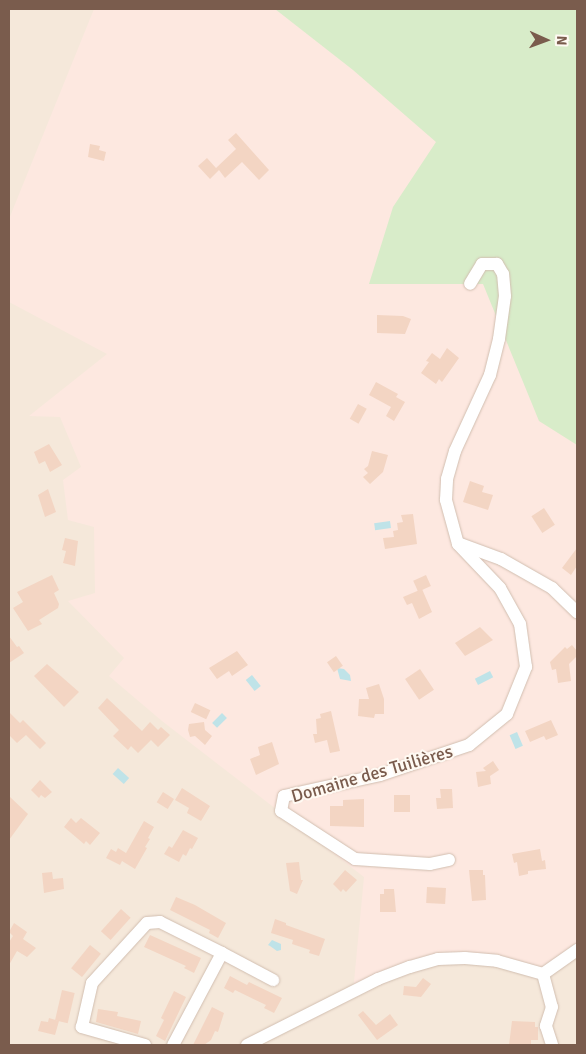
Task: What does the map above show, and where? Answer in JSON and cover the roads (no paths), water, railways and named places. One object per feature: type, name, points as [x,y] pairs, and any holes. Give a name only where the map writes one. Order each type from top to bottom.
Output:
[{"type":"street","name":"Domaine des Tuilières","points":[[449,860],[430,864],[355,859],[281,811],[284,796],[380,775],[469,745],[507,714],[526,668],[520,624],[500,588],[458,544],[446,500],[447,479],[455,451],[490,375],[499,339],[505,296],[504,274],[498,264],[482,264],[470,284]]},
{"type":"street","points":[[458,544],[501,559],[552,588],[577,612]]},
{"type":"street","points":[[145,1045],[82,1026],[92,983],[147,923],[160,922],[273,980]]},
{"type":"street","points":[[247,1045],[378,979],[438,959],[483,959],[543,974],[577,950]]},
{"type":"street","points":[[173,1045],[222,953]]},
{"type":"street","points":[[543,974],[552,1007],[546,1026],[552,1045]]},
{"type":"water","points":[[390,521],[391,528],[375,530],[374,523]]},
{"type":"water","points":[[337,668],[344,669],[350,675],[351,681],[340,679]]},
{"type":"water","points":[[490,671],[493,677],[478,685],[475,679]]},
{"type":"water","points":[[252,675],[261,686],[255,691],[246,680]]},
{"type":"water","points":[[222,713],[227,718],[217,728],[212,723]]},
{"type":"water","points":[[517,732],[523,746],[515,749],[510,735]]},
{"type":"water","points":[[118,768],[129,778],[124,784],[113,774]]},
{"type":"water","points":[[272,940],[281,944],[281,950],[277,951],[268,945]]}]
